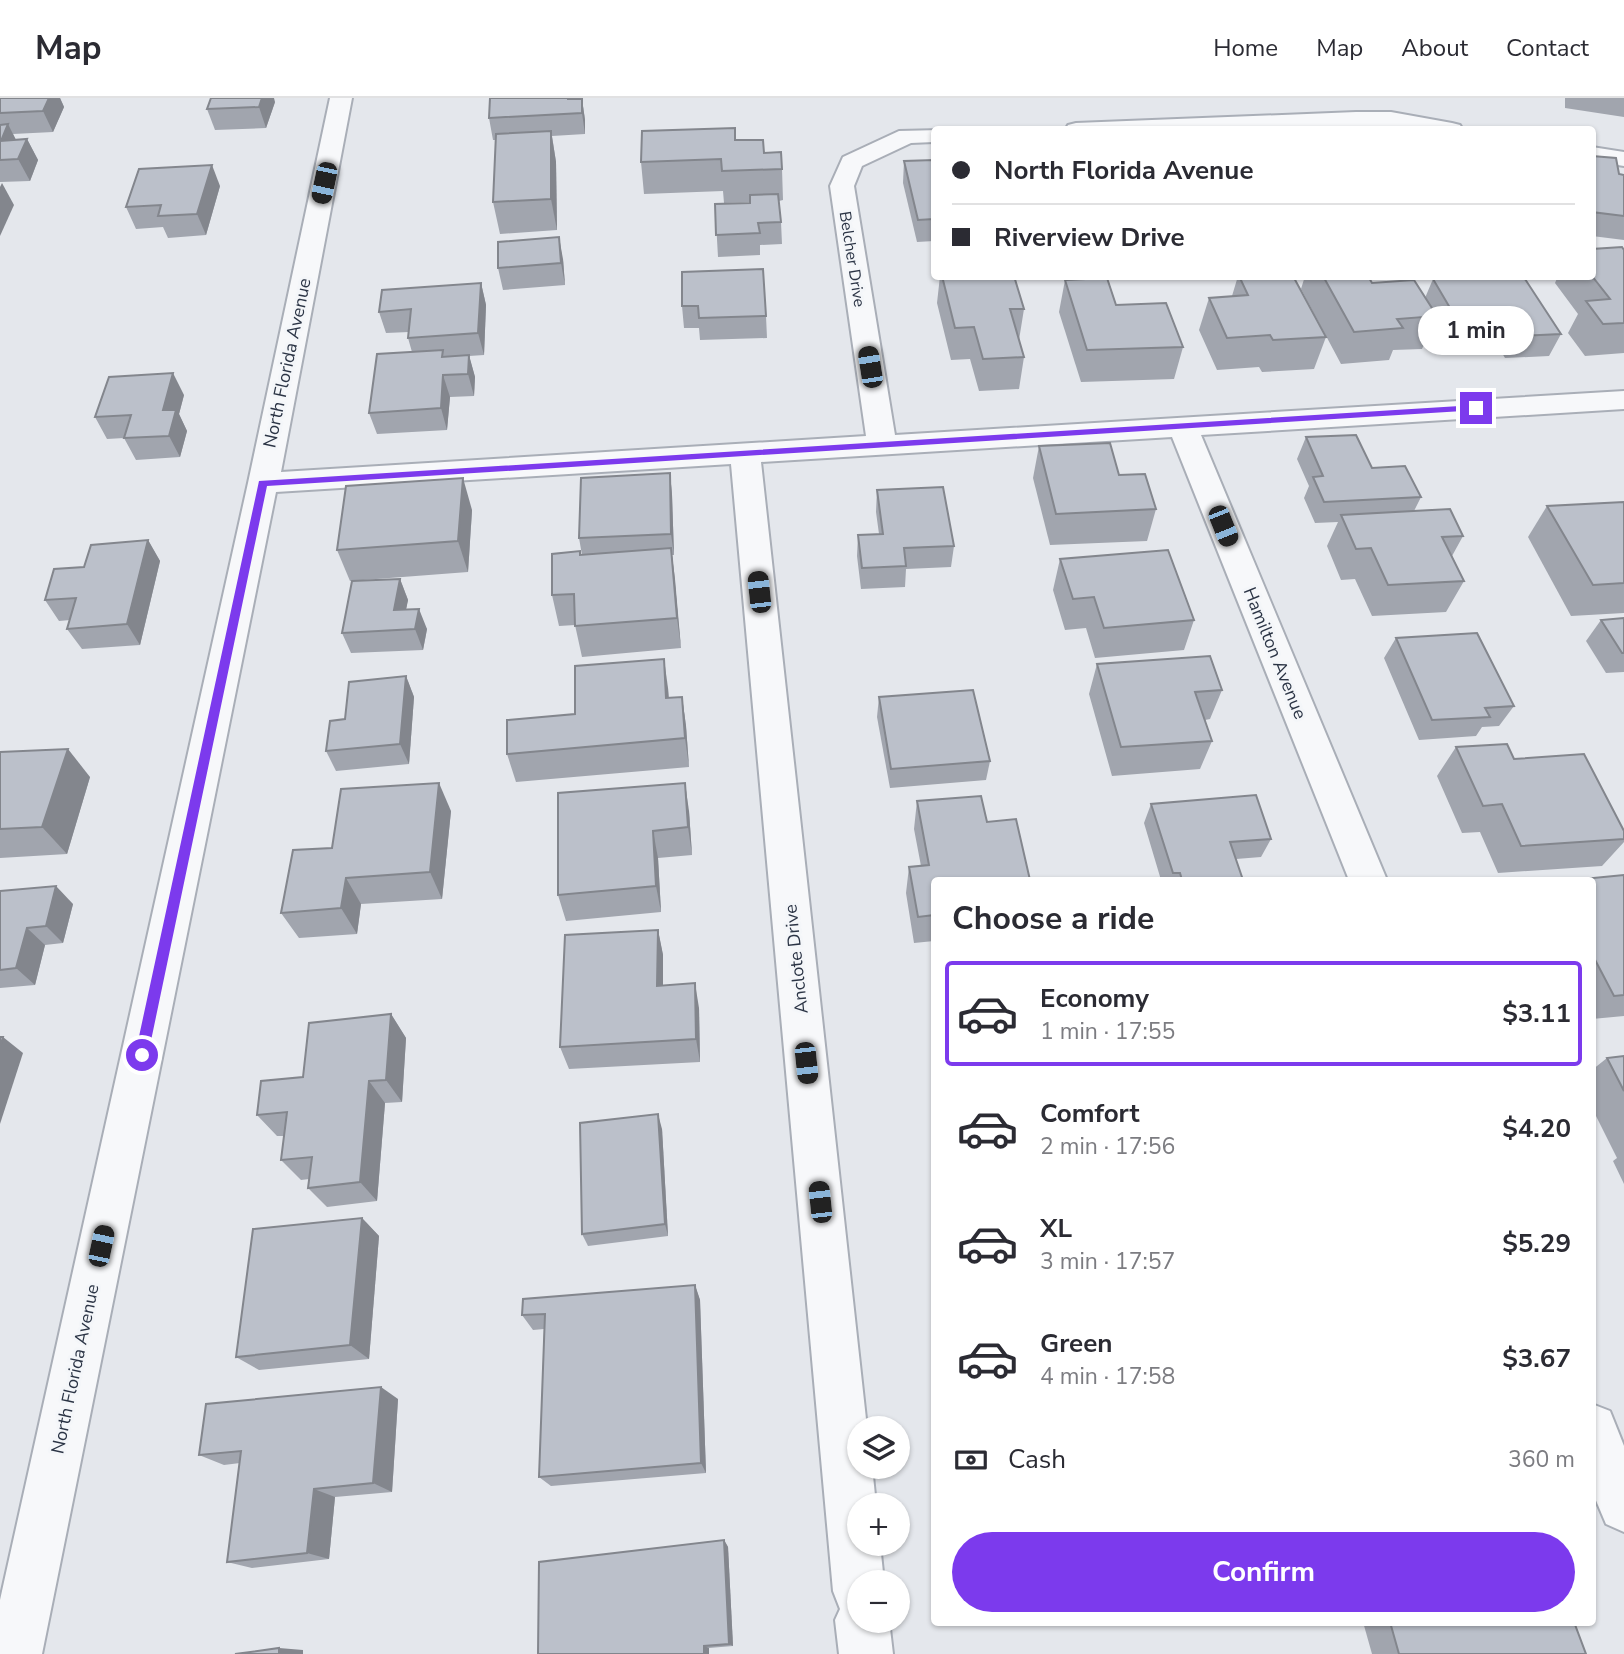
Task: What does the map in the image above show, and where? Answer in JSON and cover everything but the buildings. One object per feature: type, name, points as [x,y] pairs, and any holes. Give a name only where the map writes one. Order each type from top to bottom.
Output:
[{"type":"street","name":"North Florida Avenue","points":[[15,1654],[263,484],[341,98]]},
{"type":"street","points":[[1169,126],[1356,118],[1391,119],[1430,126]]},
{"type":"street","name":"Belcher Drive","points":[[882,444],[842,186],[852,162],[908,136],[931,135]]},
{"type":"street","points":[[1596,154],[1624,159]]},
{"type":"street","points":[[263,484],[1182,425],[1619,407]]},
{"type":"street","name":"Hamilton Avenue","points":[[1182,425],[1367,877]]},
{"type":"street","name":"Anclote Drive","points":[[745,453],[857,1570]]},
{"type":"street","points":[[1596,1439],[1624,1506]]},
{"type":"street","points":[[864,1633],[866,1654]]},
{"type":"route","points":[[142,1055],[263,484],[1476,408]]}]
